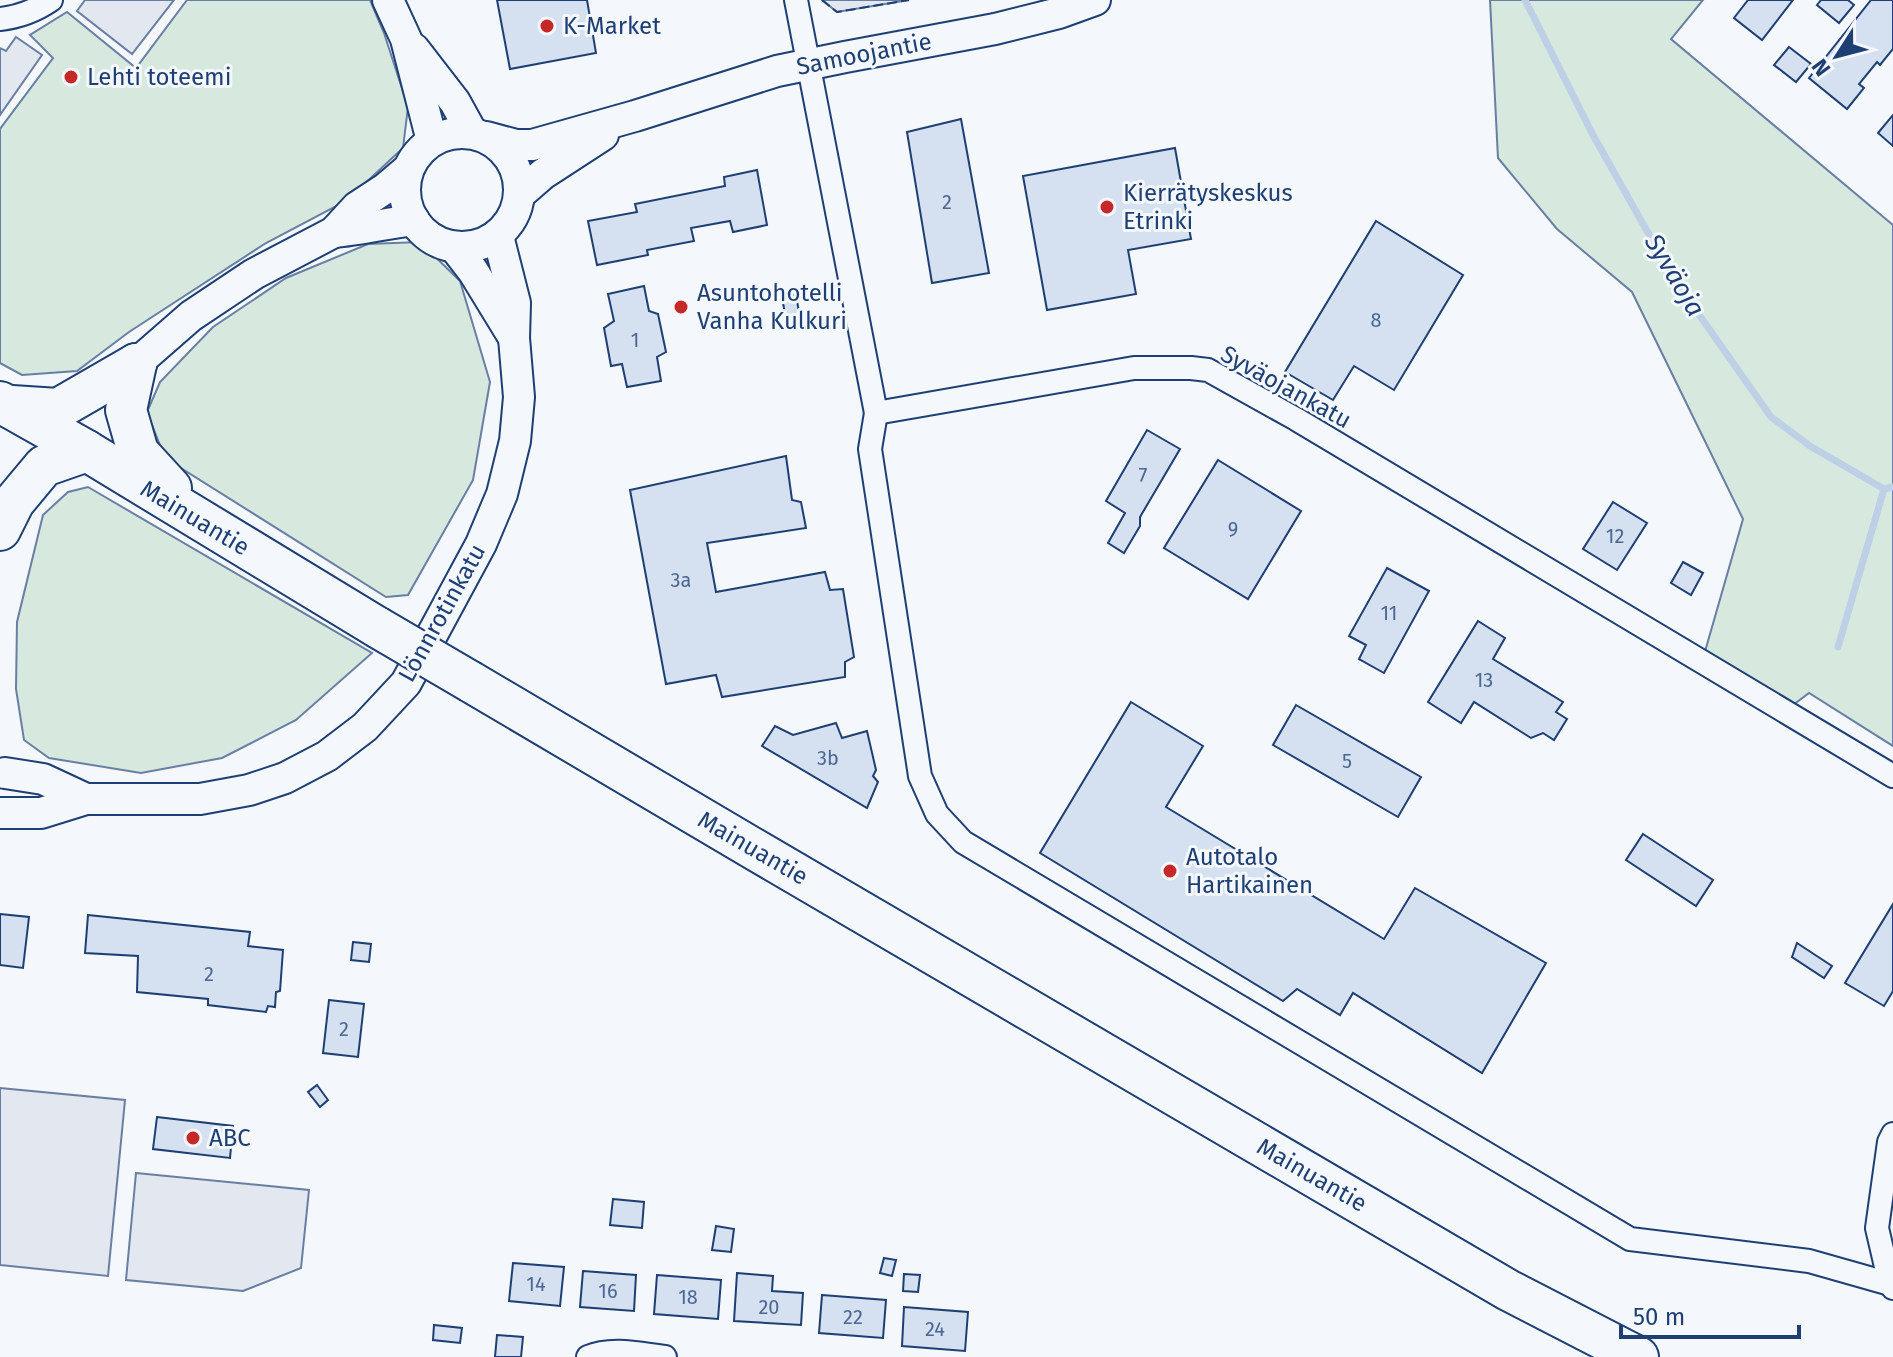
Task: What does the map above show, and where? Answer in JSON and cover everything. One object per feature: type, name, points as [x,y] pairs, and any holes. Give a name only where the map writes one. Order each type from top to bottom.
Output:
[{"type":"highway","points":[[3,404],[58,409],[136,364]]},
{"type":"highway","points":[[136,364],[126,410],[138,452],[204,523]]},
{"type":"highway","name":"Mainuantie","points":[[3,404],[87,451],[377,627],[772,860],[1508,1290],[1638,1357]]},
{"type":"highway","points":[[0,530],[14,502],[44,466],[87,451]]},
{"type":"highway","name":"Mainuantie","points":[[1508,1290],[1597,1357]]},
{"type":"street","points":[[0,19],[16,17],[51,0]]},
{"type":"street","points":[[388,0],[406,39],[432,141]]},
{"type":"street","points":[[796,0],[876,413],[870,449],[920,776],[937,814],[963,842],[1630,1239],[1809,1261],[1891,1286]]},
{"type":"street","name":"Samoojantie","points":[[479,135],[516,145],[532,145],[777,71],[995,29],[1059,13],[1095,0]]},
{"type":"street","points":[[406,39],[479,135]]},
{"type":"street","name":"Samoojantie","points":[[520,194],[586,144],[635,116]]},
{"type":"street","points":[[136,364],[191,316],[254,274],[334,232],[357,207],[406,171],[414,157],[432,141],[447,134],[479,135],[499,145],[511,158],[517,170],[520,194],[513,217],[498,236],[478,245],[456,249],[434,240],[414,220],[408,207],[406,171]]},
{"type":"street","points":[[334,232],[414,220]]},
{"type":"street","name":"Lönnrotinkatu","points":[[0,810],[41,813],[86,799],[200,799],[249,790],[285,778],[327,756],[365,727],[406,683],[481,544],[502,494],[515,441],[519,397],[514,338],[515,303],[498,236]]},
{"type":"street","name":"Lönnrotinkatu","points":[[456,249],[514,338]]},
{"type":"street","name":"Syväojankatu","points":[[876,413],[1134,368],[1208,370],[1296,419],[1893,776]]},
{"type":"street","points":[[0,810],[7,785],[3,767]]},
{"type":"street","name":"Lönnrotinkatu","points":[[3,767],[43,779],[86,799]]},
{"type":"street","points":[[1891,1286],[1877,1228],[1889,1142],[1893,1134]]},
{"type":"street","points":[[588,1357],[600,1352],[665,1357]]},
{"type":"shaded area","points":[[85,0],[174,0],[132,54],[77,11]]},
{"type":"shaded area","points":[[187,0],[370,0],[408,107],[403,148],[346,201],[266,243],[129,332],[77,371],[22,375],[0,363],[0,129],[53,58],[30,35],[67,12],[136,68]]},
{"type":"shaded area","points":[[822,0],[909,0],[837,12]]},
{"type":"shaded area","points":[[1490,0],[1703,0],[1671,39],[1893,225],[1893,746],[1809,693],[1789,708],[1704,655],[1743,519],[1632,292],[1557,229],[1498,158]]},
{"type":"shaded area","points":[[16,37],[42,55],[0,115],[0,48],[6,51]]},
{"type":"shaded area","points":[[420,242],[460,281],[490,382],[473,480],[408,595],[386,597],[165,458],[147,412],[160,382],[213,327],[286,278],[368,244]]},
{"type":"shaded area","points":[[88,487],[372,653],[296,720],[222,758],[141,773],[49,758],[24,740],[16,689],[17,622],[43,515],[68,492]]},
{"type":"shaded area","points":[[0,1088],[125,1100],[108,1276],[0,1265]]},
{"type":"shaded area","points":[[136,1173],[309,1190],[301,1268],[243,1291],[126,1280]]},
{"type":"building","name":"K-Market","points":[[497,0],[587,0],[596,53],[510,69]]},
{"type":"building","points":[[1748,0],[1793,0],[1762,40],[1734,18]]},
{"type":"building","points":[[1821,0],[1848,0],[1854,5],[1839,23],[1817,5]]},
{"type":"building","points":[[1871,0],[1893,0],[1893,49],[1880,65],[1877,62],[1859,84],[1864,88],[1847,109],[1809,78]]},
{"type":"building","points":[[1789,47],[1811,64],[1796,82],[1774,65]]},
{"type":"building","points":[[1893,115],[1893,146],[1878,133]]},
{"type":"building","points":[[961,119],[989,273],[932,283],[907,132]]},
{"type":"building","name":"Kierrätyskeskus Etrinki","points":[[1175,148],[1191,239],[1128,250],[1136,294],[1047,310],[1023,176]]},
{"type":"building","points":[[757,170],[767,225],[733,232],[730,221],[691,228],[694,241],[647,250],[648,255],[597,265],[588,221],[637,212],[635,204],[725,186],[724,177]]},
{"type":"building","points":[[1376,221],[1463,275],[1394,390],[1354,366],[1333,400],[1285,372]]},
{"type":"building","points":[[644,286],[649,311],[658,314],[666,352],[657,357],[661,381],[627,387],[622,364],[611,366],[604,328],[614,321],[608,294]]},
{"type":"building","points":[[796,295],[800,318],[786,320],[782,297]]},
{"type":"building","points":[[1147,430],[1180,449],[1140,517],[1140,526],[1124,553],[1108,543],[1125,513],[1106,501]]},
{"type":"building","points":[[786,456],[792,500],[801,502],[806,528],[707,543],[716,592],[825,572],[830,590],[843,589],[854,657],[845,662],[845,677],[722,697],[716,675],[666,684],[630,490]]},
{"type":"building","points":[[1218,460],[1301,511],[1248,599],[1164,548]]},
{"type":"building","points":[[1613,502],[1647,523],[1617,570],[1583,549]]},
{"type":"building","points":[[1683,562],[1703,573],[1691,595],[1671,583]]},
{"type":"building","points":[[1387,568],[1429,591],[1384,673],[1359,659],[1366,645],[1349,636]]},
{"type":"building","points":[[1478,621],[1505,638],[1493,659],[1563,702],[1556,712],[1567,719],[1554,740],[1543,733],[1531,738],[1474,702],[1461,723],[1428,702]]},
{"type":"building","name":"Autotalo Hartikainen","points":[[1131,702],[1203,746],[1166,807],[1384,939],[1415,888],[1546,963],[1482,1073],[1353,993],[1340,1015],[1297,989],[1283,1001],[1040,853]]},
{"type":"building","points":[[1296,705],[1421,777],[1398,817],[1273,745]]},
{"type":"building","points":[[836,723],[842,738],[867,731],[876,770],[873,776],[878,782],[867,808],[762,746],[775,726],[793,735]]},
{"type":"building","points":[[1643,834],[1713,880],[1696,906],[1626,860]]},
{"type":"building","points":[[1893,904],[1893,991],[1884,1006],[1845,983]]},
{"type":"building","points":[[0,914],[29,917],[23,968],[0,965]]},
{"type":"building","points":[[88,915],[250,932],[248,946],[283,950],[280,991],[276,992],[275,1007],[268,1006],[266,1012],[208,1005],[208,999],[137,992],[138,956],[85,953]]},
{"type":"building","points":[[353,942],[371,944],[369,962],[351,960]]},
{"type":"building","points":[[1797,943],[1832,966],[1824,978],[1792,957]]},
{"type":"building","points":[[329,1000],[364,1004],[358,1057],[323,1053]]},
{"type":"building","points":[[317,1085],[328,1100],[320,1107],[308,1092]]},
{"type":"building","name":"ABC","points":[[157,1117],[233,1126],[230,1158],[153,1149]]},
{"type":"building","points":[[613,1199],[644,1202],[642,1228],[610,1225]]},
{"type":"building","points":[[716,1226],[734,1229],[731,1252],[712,1250]]},
{"type":"building","points":[[884,1258],[896,1260],[892,1276],[880,1273]]},
{"type":"building","points":[[513,1263],[564,1267],[560,1306],[509,1301]]},
{"type":"building","points":[[583,1271],[636,1275],[634,1311],[580,1307]]},
{"type":"building","points":[[737,1273],[773,1276],[772,1291],[803,1293],[801,1325],[734,1321]]},
{"type":"building","points":[[904,1274],[920,1275],[918,1292],[903,1291]]},
{"type":"building","points":[[657,1275],[721,1280],[718,1319],[654,1314]]},
{"type":"building","points":[[822,1295],[886,1300],[883,1338],[819,1333]]},
{"type":"building","points":[[904,1307],[968,1312],[965,1351],[902,1346]]},
{"type":"building","points":[[434,1325],[462,1328],[460,1343],[433,1340]]},
{"type":"building","points":[[497,1335],[523,1337],[521,1357],[495,1357]]},
{"type":"waterway","name":"Syväoja","points":[[1525,0],[1593,135],[1674,279],[1771,417],[1810,446],[1884,489],[1893,487]]},
{"type":"waterway","points":[[1838,647],[1884,489]]},
{"type":"fence","points":[[822,0],[837,12],[909,0]]},
{"type":"place","name":"K-Market","points":[[547,26]]},
{"type":"place","name":"Lehti toteemi","points":[[71,77]]},
{"type":"place","name":"Kierrätyskeskus Etrinki","points":[[1107,207]]},
{"type":"place","name":"Asuntohotelli Vanha Kulkuri","points":[[681,307]]},
{"type":"place","name":"Autotalo Hartikainen","points":[[1170,871]]},
{"type":"place","name":"ABC","points":[[193,1138]]}]
